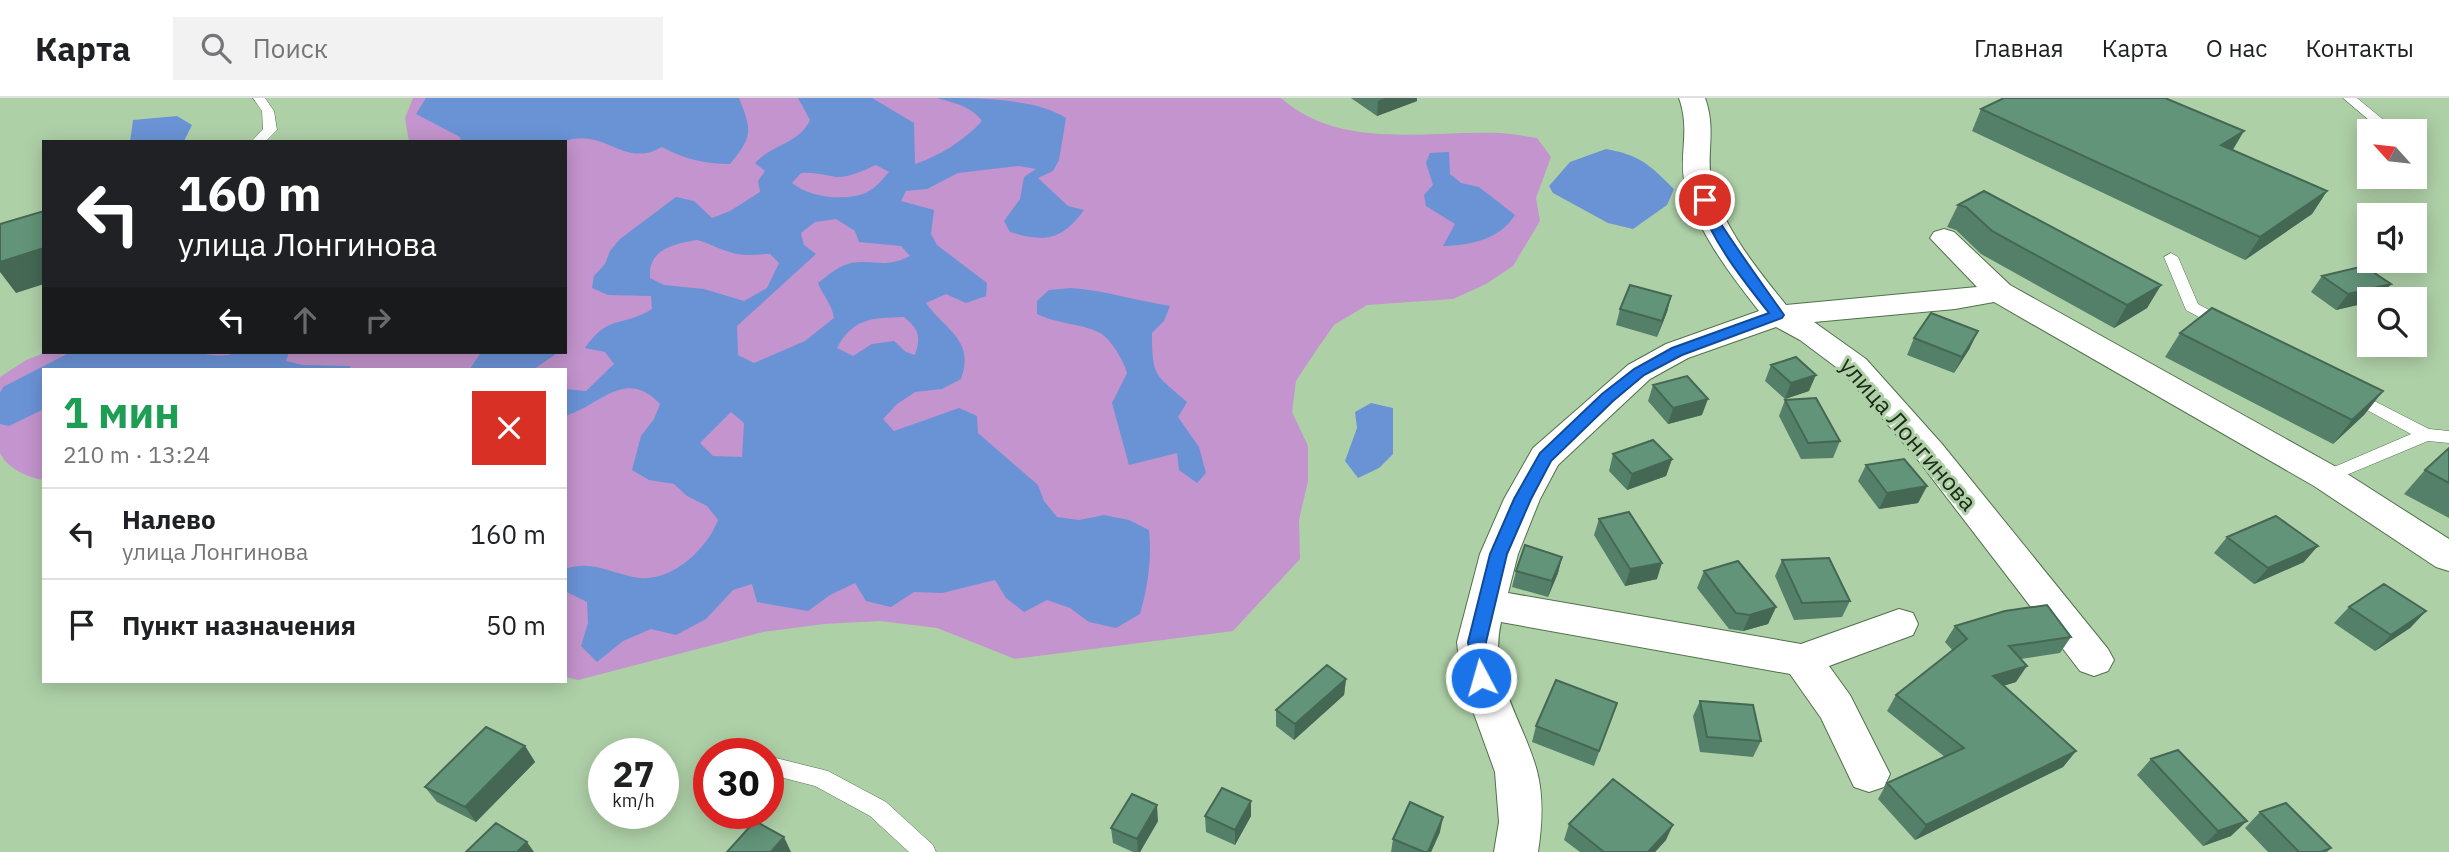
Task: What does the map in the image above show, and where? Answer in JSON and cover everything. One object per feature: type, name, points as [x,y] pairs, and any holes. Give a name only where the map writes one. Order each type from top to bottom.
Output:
[{"type":"street","name":"улица Лонгинова","points":[[1692,98],[1699,117],[1698,182],[1711,218],[1751,281],[1777,315],[1811,334],[1855,366],[1930,452],[2094,660]]},
{"type":"street","points":[[1944,238],[1999,292],[2326,477],[2449,557]]},
{"type":"street","points":[[1516,852],[1521,822],[1516,772],[1481,678],[1477,642],[1499,554],[1522,499],[1545,457],[1639,372],[1677,351],[1777,315],[1955,300],[1999,292]]},
{"type":"street","points":[[1486,604],[1802,660],[1899,624]]},
{"type":"street","points":[[1802,660],[1836,707],[1869,774]]},
{"type":"lane","points":[[259,98],[268,111],[270,130],[259,140]]},
{"type":"lane","points":[[2349,98],[2375,119]]},
{"type":"lane","points":[[2171,257],[2191,307],[2238,332]]},
{"type":"lane","points":[[2332,384],[2426,435],[2449,437]]},
{"type":"lane","points":[[2326,477],[2426,435]]},
{"type":"lane","points":[[784,769],[820,778],[877,809],[925,852]]},
{"type":"shaded area","points":[[413,98],[1281,98],[1305,115],[1357,132],[1414,135],[1514,134],[1537,138],[1551,157],[1536,198],[1540,221],[1513,266],[1486,284],[1453,299],[1367,305],[1334,325],[1315,352],[1296,381],[1292,412],[1308,446],[1308,481],[1299,520],[1300,559],[1233,631],[1015,659],[937,628],[880,621],[824,624],[763,632],[578,680],[567,677],[567,368],[42,368],[42,480],[19,471],[0,453],[0,377],[26,360],[42,354],[567,354],[567,140],[409,140],[405,118]]},
{"type":"water","points":[[426,98],[739,98],[748,133],[743,147],[730,164],[712,163],[678,155],[662,147],[650,152],[636,153],[587,139],[461,140],[460,137],[416,114]]},
{"type":"water","points":[[798,98],[872,98],[914,123],[915,164],[951,147],[982,121],[967,108],[937,98],[1022,103],[1039,106],[1066,118],[1059,160],[1053,171],[1038,178],[1068,206],[1084,210],[1060,233],[1043,238],[1022,235],[1010,232],[1004,221],[1020,199],[1024,177],[1036,169],[1019,166],[958,173],[927,189],[906,191],[901,201],[934,210],[931,234],[937,245],[987,283],[986,296],[966,303],[946,294],[926,303],[961,345],[964,366],[961,379],[942,389],[915,392],[897,404],[883,419],[894,431],[959,408],[977,416],[978,433],[1038,485],[1044,501],[1057,517],[1079,520],[1104,515],[1129,520],[1149,530],[1149,572],[1140,614],[1116,628],[1089,622],[1070,608],[1047,600],[1024,612],[1006,598],[995,580],[942,593],[914,592],[891,607],[866,601],[855,583],[830,595],[808,611],[757,602],[752,584],[733,590],[706,619],[676,635],[651,629],[623,641],[597,662],[581,646],[588,623],[587,602],[567,592],[567,568],[594,567],[640,578],[665,574],[676,569],[697,552],[718,520],[707,506],[687,496],[674,484],[649,480],[632,470],[641,436],[654,419],[660,404],[647,393],[635,389],[612,392],[567,415],[567,389],[586,391],[614,364],[605,352],[585,348],[609,325],[652,309],[651,296],[608,295],[592,288],[594,276],[605,264],[610,251],[620,239],[676,197],[694,201],[712,218],[730,211],[760,192],[758,181],[765,171],[755,163],[805,128],[810,120]],"holes":[[[876,165],[889,172],[871,190],[854,196],[816,194],[792,183],[801,173],[841,177]],[[836,219],[855,231],[859,242],[901,246],[910,256],[886,263],[851,263],[837,269],[818,283],[834,318],[805,341],[754,363],[738,355],[737,326],[816,254],[804,245],[801,233],[815,222]],[[697,240],[740,254],[770,254],[779,263],[767,288],[744,301],[704,289],[664,285],[650,278],[650,268],[658,254],[671,246]],[[904,317],[913,325],[917,334],[915,355],[906,352],[894,341],[872,344],[853,356],[837,348],[857,325],[873,319]],[[731,412],[744,423],[742,457],[713,456],[700,443]]]},
{"type":"water","points":[[177,116],[192,125],[184,140],[130,140],[133,120]]},
{"type":"water","points":[[1606,149],[1628,154],[1644,162],[1674,189],[1667,205],[1633,229],[1608,223],[1553,193],[1549,186],[1570,162]]},
{"type":"water","points":[[1449,152],[1450,174],[1461,183],[1479,187],[1515,215],[1493,236],[1464,244],[1443,246],[1455,224],[1426,206],[1424,195],[1433,185],[1426,163],[1430,153]]},
{"type":"water","points":[[1071,288],[1170,306],[1164,321],[1152,333],[1153,359],[1162,380],[1187,402],[1178,417],[1199,447],[1206,473],[1197,483],[1179,470],[1177,453],[1129,465],[1112,403],[1127,373],[1116,351],[1104,336],[1094,330],[1037,314],[1037,301],[1049,290]]},
{"type":"water","points":[[67,354],[288,354],[286,361],[303,365],[350,366],[42,368],[42,410],[9,426],[0,424],[0,393],[3,387]]},
{"type":"water","points":[[480,354],[556,354],[535,368],[471,368]]},
{"type":"water","points":[[1371,403],[1393,408],[1393,454],[1379,468],[1358,478],[1345,461],[1357,428],[1355,412]]},
{"type":"building","points":[[2004,98],[2165,98],[2244,131],[2221,145],[2327,191],[2260,237],[1981,109]]},
{"type":"building","points":[[1984,191],[2161,285],[2127,305],[1992,231],[1966,207],[1958,205]]},
{"type":"building","points":[[42,212],[42,249],[0,262],[0,224]]},
{"type":"building","points":[[2357,268],[2357,273],[2374,273],[2391,284],[2357,287],[2357,292],[2348,294],[2322,276]]},
{"type":"building","points":[[1630,285],[1671,296],[1662,321],[1620,309]]},
{"type":"building","points":[[2212,308],[2383,391],[2352,420],[2180,333]]},
{"type":"building","points":[[1931,313],[1978,331],[1962,357],[1914,338]]},
{"type":"building","points":[[1796,357],[1816,375],[1791,383],[1771,365]]},
{"type":"building","points":[[1687,376],[1708,399],[1673,408],[1653,385]]},
{"type":"building","points":[[1816,398],[1840,441],[1808,443],[1785,400]]},
{"type":"building","points":[[1653,440],[1672,459],[1632,474],[1613,454]]},
{"type":"building","points":[[2449,448],[2449,483],[2425,470]]},
{"type":"building","points":[[1904,459],[1927,486],[1887,493],[1866,465]]},
{"type":"building","points":[[1629,512],[1662,563],[1630,569],[1599,519]]},
{"type":"building","points":[[2276,516],[2318,546],[2268,568],[2227,537]]},
{"type":"building","points":[[1525,545],[1562,557],[1552,581],[1516,571]]},
{"type":"building","points":[[1829,558],[1850,601],[1802,603],[1782,560]]},
{"type":"building","points":[[1738,561],[1776,607],[1750,615],[1736,613],[1704,571]]},
{"type":"building","points":[[2384,584],[2426,611],[2391,635],[2349,607]]},
{"type":"building","points":[[2047,605],[2071,637],[2009,646],[2027,666],[1993,676],[2076,751],[1926,825],[1887,783],[1964,748],[1896,695],[1967,639],[1955,626],[2005,611]]},
{"type":"building","points":[[1327,665],[1346,679],[1295,724],[1276,710]]},
{"type":"building","points":[[1556,680],[1617,703],[1599,751],[1536,726]]},
{"type":"building","points":[[1700,701],[1753,705],[1761,741],[1707,737]]},
{"type":"building","points":[[486,727],[525,746],[465,807],[425,787]]},
{"type":"building","points":[[2178,750],[2247,821],[2218,831],[2151,759]]},
{"type":"building","points":[[1613,779],[1673,825],[1648,852],[1604,852],[1569,824]]},
{"type":"building","points":[[1222,788],[1251,801],[1235,830],[1205,816]]},
{"type":"building","points":[[1132,794],[1157,805],[1137,839],[1111,828]]},
{"type":"building","points":[[1410,802],[1443,817],[1428,852],[1393,839]]},
{"type":"building","points":[[2286,803],[2331,848],[2321,852],[2299,852],[2260,812]]},
{"type":"building","points":[[496,823],[527,842],[517,852],[466,852]]},
{"type":"building","points":[[748,829],[770,829],[784,837],[771,852],[727,852]]},
{"type":"route","points":[[1481,678],[1477,642],[1499,554],[1522,499],[1545,457],[1639,372],[1677,351],[1777,315],[1751,281],[1711,218],[1705,200]]}]
